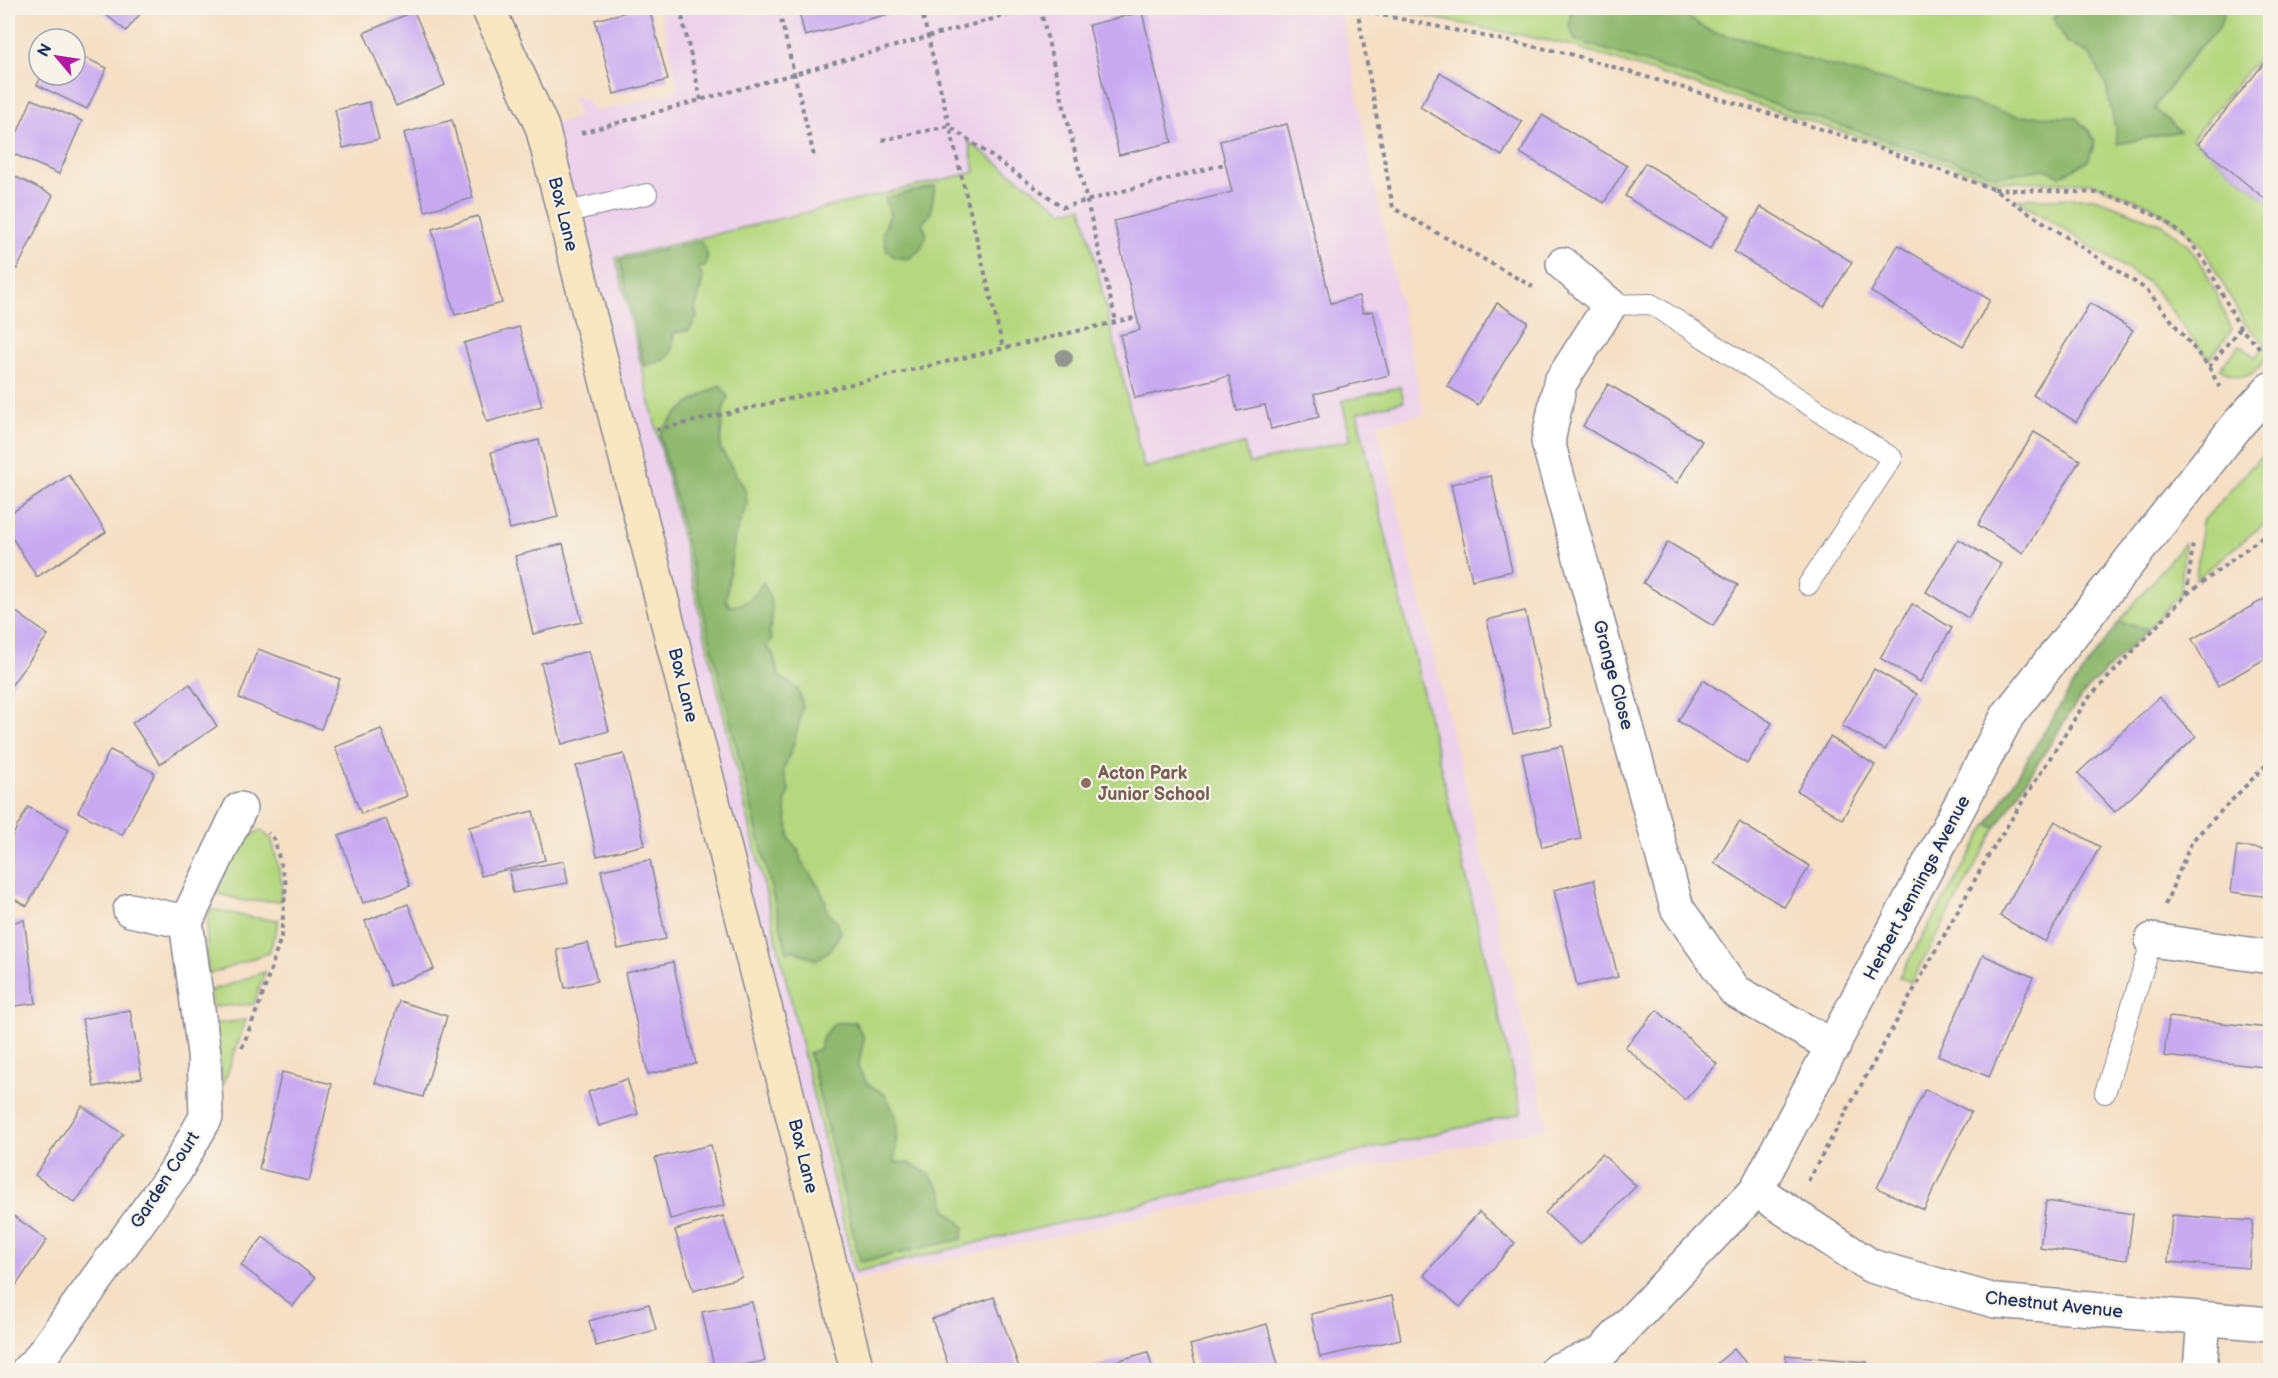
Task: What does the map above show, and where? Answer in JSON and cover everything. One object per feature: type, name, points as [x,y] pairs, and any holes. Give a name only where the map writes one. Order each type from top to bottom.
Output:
[{"type":"street","name":"Box Lane","points":[[488,8],[542,127],[857,1371]]},
{"type":"street","points":[[1553,277],[1610,305]]},
{"type":"street","name":"Grange Close","points":[[1610,305],[1560,383],[1548,442],[1677,908],[1735,991],[1834,1047]]},
{"type":"street","name":"Herbert Jennings Avenue","points":[[1557,1371],[1601,1353],[1756,1190],[1834,1047],[2008,715],[2240,423],[2271,389]]},
{"type":"street","points":[[130,910],[186,922],[240,809]]},
{"type":"street","name":"Garden Court","points":[[28,1371],[36,1364],[175,1172],[206,1117],[204,1053],[186,922]]},
{"type":"street","points":[[2152,939],[2271,957]]},
{"type":"street","name":"Chestnut Avenue","points":[[1756,1190],[1870,1266],[1995,1301],[2271,1324]]},
{"type":"street","points":[[2200,1371],[2204,1319]]},
{"type":"lane","points":[[562,213],[647,194]]},
{"type":"lane","points":[[1610,305],[1650,304],[1892,458],[1808,585]]},
{"type":"lane","points":[[2105,1093],[2152,939]]},
{"type":"path","points":[[680,8],[701,100]]},
{"type":"path","points":[[921,8],[1003,348]]},
{"type":"path","points":[[546,143],[1032,8]]},
{"type":"path","points":[[1040,8],[1116,321]]},
{"type":"path","points":[[1553,277],[1533,287],[1393,208],[1357,9],[1570,54],[1844,136],[1993,189],[2147,290],[2209,367],[2240,423]]},
{"type":"path","points":[[779,11],[814,156]]},
{"type":"path","points":[[882,140],[949,126],[1064,207],[1226,164]]},
{"type":"path","points":[[1993,189],[2102,193],[2164,220],[2189,240],[2208,267],[2240,328],[2262,350]]},
{"type":"path","points":[[620,439],[1137,317]]},
{"type":"path","points":[[2209,367],[2240,328]]},
{"type":"path","points":[[1791,1213],[1987,858],[2086,701],[2186,595],[2271,531]]},
{"type":"path","points":[[2152,939],[2192,841],[2271,761]]},
{"type":"path","points":[[240,809],[259,823],[274,839],[286,884],[281,937],[262,998],[240,1054]]},
{"type":"shaded area","name":"Acton Park Junior School","points":[[660,8],[1340,8],[1377,196],[1424,414],[1377,424],[1548,1127],[836,1284],[542,127],[579,117],[572,95],[586,100],[596,112],[678,90]]},
{"type":"green space","points":[[1384,8],[2270,8],[2270,43],[2192,139],[2270,203],[2270,354],[2253,372],[2242,377],[2220,368],[2240,345],[2255,357],[2266,344],[2245,324],[2202,246],[2177,223],[2148,204],[2091,183],[1998,181],[1569,45]]},
{"type":"green space","points":[[1571,8],[1672,8],[1712,32],[1752,41],[1879,79],[1935,92],[2018,116],[2075,117],[2089,131],[2095,142],[2088,161],[2060,176],[2045,169],[1997,176],[1575,40],[1569,26]]},
{"type":"green space","points":[[2061,8],[2225,8],[2219,28],[2196,51],[2154,108],[2180,131],[2117,144],[2106,85],[2090,54],[2066,42],[2054,18]]},
{"type":"green space","name":"Acton Park Junior School","points":[[969,142],[1063,211],[1082,207],[1144,468],[1244,444],[1249,464],[1351,440],[1342,401],[1400,387],[1404,401],[1357,413],[1522,1113],[855,1272],[616,258],[975,172]]},
{"type":"green space","points":[[935,186],[930,215],[922,223],[927,234],[920,250],[908,259],[895,257],[887,251],[883,233],[890,214],[885,198]]},
{"type":"green space","points":[[2031,197],[2037,199],[2094,198],[2163,225],[2187,244],[2205,269],[2232,330],[2210,358],[2206,356],[2146,281],[2017,200]]},
{"type":"green space","points":[[701,241],[707,257],[704,267],[698,268],[703,278],[695,310],[697,317],[689,330],[674,333],[672,349],[666,359],[644,366],[620,260]]},
{"type":"green space","points":[[720,385],[728,397],[723,410],[720,448],[745,489],[747,504],[735,535],[726,600],[730,606],[742,604],[754,596],[763,582],[770,599],[772,612],[769,630],[772,640],[766,647],[773,654],[779,676],[798,689],[803,706],[794,743],[783,771],[789,790],[785,803],[790,840],[799,851],[801,861],[819,887],[827,912],[836,920],[841,932],[830,950],[816,960],[793,950],[787,953],[660,435],[679,412]]},
{"type":"green space","points":[[2270,446],[2270,519],[2196,579],[2202,522]]},
{"type":"green space","points":[[2184,543],[2181,593],[2148,629],[2119,622]]},
{"type":"green space","points":[[2119,622],[2148,629],[2081,696],[1996,828],[1988,824],[2071,688]]},
{"type":"green space","points":[[1988,824],[1996,828],[1911,982],[1899,977]]},
{"type":"green space","points":[[261,830],[272,840],[282,883],[280,901],[244,901],[216,893],[239,842]]},
{"type":"green space","points":[[210,909],[254,918],[279,920],[269,953],[208,974],[206,942]]},
{"type":"green space","points":[[265,972],[254,1004],[213,1007],[210,990]]},
{"type":"green space","points":[[246,1020],[223,1086],[214,1024]]},
{"type":"green space","points":[[855,1022],[864,1038],[858,1067],[867,1084],[885,1094],[897,1119],[895,1162],[908,1163],[928,1173],[942,1191],[946,1209],[964,1227],[962,1239],[860,1262],[809,1053],[819,1049],[824,1035],[835,1023]]},
{"type":"building","points":[[98,8],[145,8],[126,31]]},
{"type":"building","points":[[649,8],[668,80],[614,94],[595,20]]},
{"type":"building","points":[[798,8],[911,8],[805,36]]},
{"type":"building","points":[[414,11],[445,85],[396,106],[364,33]]},
{"type":"building","points":[[1142,12],[1172,142],[1119,155],[1089,25]]},
{"type":"building","points":[[2270,56],[2270,203],[2198,144]]},
{"type":"building","points":[[87,59],[107,68],[87,109],[41,87],[87,87]]},
{"type":"building","points":[[1440,73],[1522,122],[1502,156],[1420,107]]},
{"type":"building","points":[[32,99],[82,121],[59,174],[9,152]]},
{"type":"building","points":[[369,102],[379,139],[343,148],[335,110]]},
{"type":"building","points":[[1542,115],[1627,166],[1604,203],[1520,153]]},
{"type":"building","points":[[452,120],[473,198],[425,211],[404,133]]},
{"type":"building","points":[[1287,124],[1331,303],[1359,296],[1363,313],[1373,311],[1389,375],[1314,394],[1319,417],[1271,429],[1265,405],[1237,411],[1229,376],[1135,398],[1120,335],[1140,330],[1114,221],[1232,192],[1220,141]]},
{"type":"building","points":[[1645,163],[1730,216],[1710,249],[1625,196]]},
{"type":"building","points":[[8,173],[53,195],[17,269],[8,264]]},
{"type":"building","points":[[1761,207],[1852,262],[1824,307],[1734,252]]},
{"type":"building","points":[[478,216],[502,303],[455,315],[432,229]]},
{"type":"building","points":[[1898,245],[1990,300],[1963,346],[1871,292]]},
{"type":"building","points":[[1497,303],[1528,322],[1478,405],[1447,386]]},
{"type":"building","points":[[2090,303],[2133,330],[2076,422],[2033,395]]},
{"type":"building","points":[[519,327],[542,406],[487,422],[464,343]]},
{"type":"building","points":[[1608,384],[1702,441],[1677,483],[1583,426]]},
{"type":"building","points":[[2034,432],[2080,460],[2023,553],[1978,525]]},
{"type":"building","points":[[539,440],[558,517],[510,529],[491,452]]},
{"type":"building","points":[[69,475],[106,532],[37,577],[8,531],[8,515]]},
{"type":"building","points":[[1491,476],[1512,571],[1472,580],[1451,484]]},
{"type":"building","points":[[1958,539],[2001,564],[1968,618],[1926,592]]},
{"type":"building","points":[[1668,542],[1738,585],[1713,626],[1643,583]]},
{"type":"building","points":[[563,544],[582,622],[533,634],[515,556]]},
{"type":"building","points":[[2270,596],[2270,656],[2218,686],[2192,639]]},
{"type":"building","points":[[1912,604],[1952,628],[1920,682],[1880,658]]},
{"type":"building","points":[[8,606],[48,635],[8,690]]},
{"type":"building","points":[[1525,611],[1551,725],[1513,734],[1487,620]]},
{"type":"building","points":[[258,649],[340,679],[321,729],[239,698]]},
{"type":"building","points":[[589,651],[609,731],[562,744],[541,663]]},
{"type":"building","points":[[1874,669],[1917,694],[1885,750],[1842,726]]},
{"type":"building","points":[[1703,680],[1772,723],[1747,764],[1678,721]]},
{"type":"building","points":[[190,684],[217,726],[160,764],[132,723]]},
{"type":"building","points":[[2159,697],[2196,737],[2115,812],[2078,773]]},
{"type":"building","points":[[381,729],[407,796],[361,814],[335,747]]},
{"type":"building","points":[[1830,737],[1875,765],[1842,819],[1797,791]]},
{"type":"building","points":[[1562,746],[1581,839],[1542,847],[1522,754]]},
{"type":"building","points":[[110,750],[155,773],[122,835],[78,812]]},
{"type":"building","points":[[624,754],[645,845],[597,856],[576,766]]},
{"type":"building","points":[[28,807],[69,829],[27,906],[8,896],[8,844]]},
{"type":"building","points":[[533,811],[545,860],[481,876],[469,827]]},
{"type":"building","points":[[386,819],[410,886],[363,903],[339,836]]},
{"type":"building","points":[[2055,821],[2100,847],[2045,942],[2000,916]]},
{"type":"building","points":[[1739,822],[1810,866],[1784,907],[1714,863]]},
{"type":"building","points":[[2237,846],[2270,850],[2270,897],[2231,892]]},
{"type":"building","points":[[650,860],[666,939],[618,949],[601,870]]},
{"type":"building","points":[[564,861],[568,883],[513,893],[509,871]]},
{"type":"building","points":[[1594,880],[1618,977],[1577,986],[1554,890]]},
{"type":"building","points":[[408,904],[434,969],[390,986],[365,921]]},
{"type":"building","points":[[24,920],[36,1003],[8,1007],[8,923]]},
{"type":"building","points":[[588,943],[597,981],[565,988],[557,950]]},
{"type":"building","points":[[1983,955],[2033,977],[1989,1077],[1938,1055]]},
{"type":"building","points":[[673,962],[696,1064],[648,1074],[625,973]]},
{"type":"building","points":[[399,1001],[447,1016],[423,1097],[375,1083]]},
{"type":"building","points":[[130,1010],[142,1078],[94,1087],[82,1019]]},
{"type":"building","points":[[1657,1010],[1717,1064],[1685,1100],[1625,1047]]},
{"type":"building","points":[[2169,1017],[2268,1028],[2264,1067],[2164,1056]]},
{"type":"building","points":[[282,1072],[332,1084],[309,1181],[259,1169]]},
{"type":"building","points":[[627,1079],[638,1114],[599,1126],[588,1092]]},
{"type":"building","points":[[1925,1089],[1971,1112],[1924,1210],[1877,1188]]},
{"type":"building","points":[[82,1106],[123,1134],[75,1203],[35,1175]]},
{"type":"building","points":[[711,1145],[725,1205],[670,1219],[655,1158]]},
{"type":"building","points":[[1602,1154],[1636,1186],[1580,1245],[1545,1213]]},
{"type":"building","points":[[2046,1201],[2133,1214],[2127,1260],[2040,1248]]},
{"type":"building","points":[[8,1212],[47,1240],[8,1297]]},
{"type":"building","points":[[1479,1212],[1515,1243],[1460,1307],[1424,1275]]},
{"type":"building","points":[[2172,1215],[2253,1221],[2249,1268],[2168,1262]]},
{"type":"building","points":[[723,1216],[742,1277],[693,1291],[675,1230]]},
{"type":"building","points":[[263,1237],[315,1278],[293,1306],[241,1265]]},
{"type":"building","points":[[1392,1296],[1401,1339],[1320,1357],[1311,1314]]},
{"type":"building","points":[[994,1297],[1020,1370],[950,1370],[932,1319]]},
{"type":"building","points":[[752,1302],[765,1361],[715,1370],[702,1312]]},
{"type":"building","points":[[649,1304],[656,1330],[596,1346],[589,1321]]},
{"type":"building","points":[[1267,1324],[1279,1368],[1197,1370],[1190,1345]]},
{"type":"building","points":[[1734,1349],[1752,1370],[1709,1370]]},
{"type":"building","points":[[1148,1352],[1153,1370],[1084,1370]]},
{"type":"building","points":[[1786,1355],[1867,1362],[1866,1370],[1785,1370]]},
{"type":"place","name":"Acton Park Junior School","points":[[1086,783]]}]
